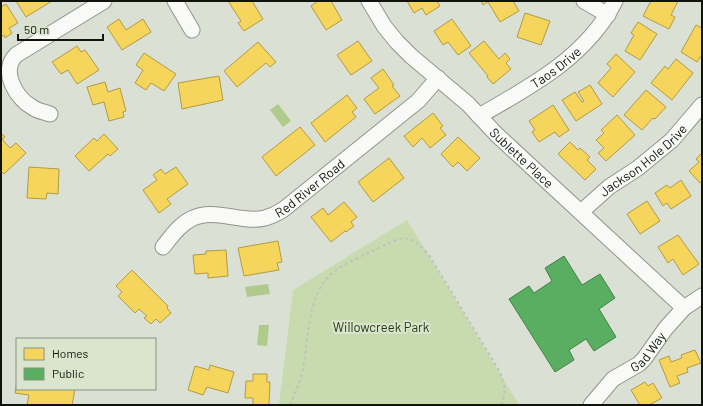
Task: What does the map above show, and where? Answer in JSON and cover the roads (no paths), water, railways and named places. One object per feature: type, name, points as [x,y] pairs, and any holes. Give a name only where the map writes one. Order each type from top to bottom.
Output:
[{"type":"street","points":[[50,114],[32,108],[18,95],[11,83],[8,74],[8,66],[12,59],[16,56],[104,1]]},
{"type":"street","points":[[175,1],[192,30]]},
{"type":"street","name":"Sublette Place","points":[[369,1],[384,26],[411,56],[468,104],[496,134],[684,308]]},
{"type":"street","points":[[584,1],[608,15]]},
{"type":"street","name":"Taos Drive","points":[[479,116],[562,64],[594,34],[608,15],[614,1]]},
{"type":"street","name":"Red River Road","points":[[163,247],[177,230],[191,219],[200,216],[210,214],[252,219],[264,218],[284,209],[418,101],[438,78]]},
{"type":"street","name":"Jackson Hole Drive","points":[[581,212],[609,187],[638,168],[672,140],[702,105]]},
{"type":"street","name":"Gad Way","points":[[591,405],[613,379],[639,364],[666,328],[684,308],[702,296]]},
{"type":"park label","name":"Willowcreek Park","points":[[381,327]]}]
